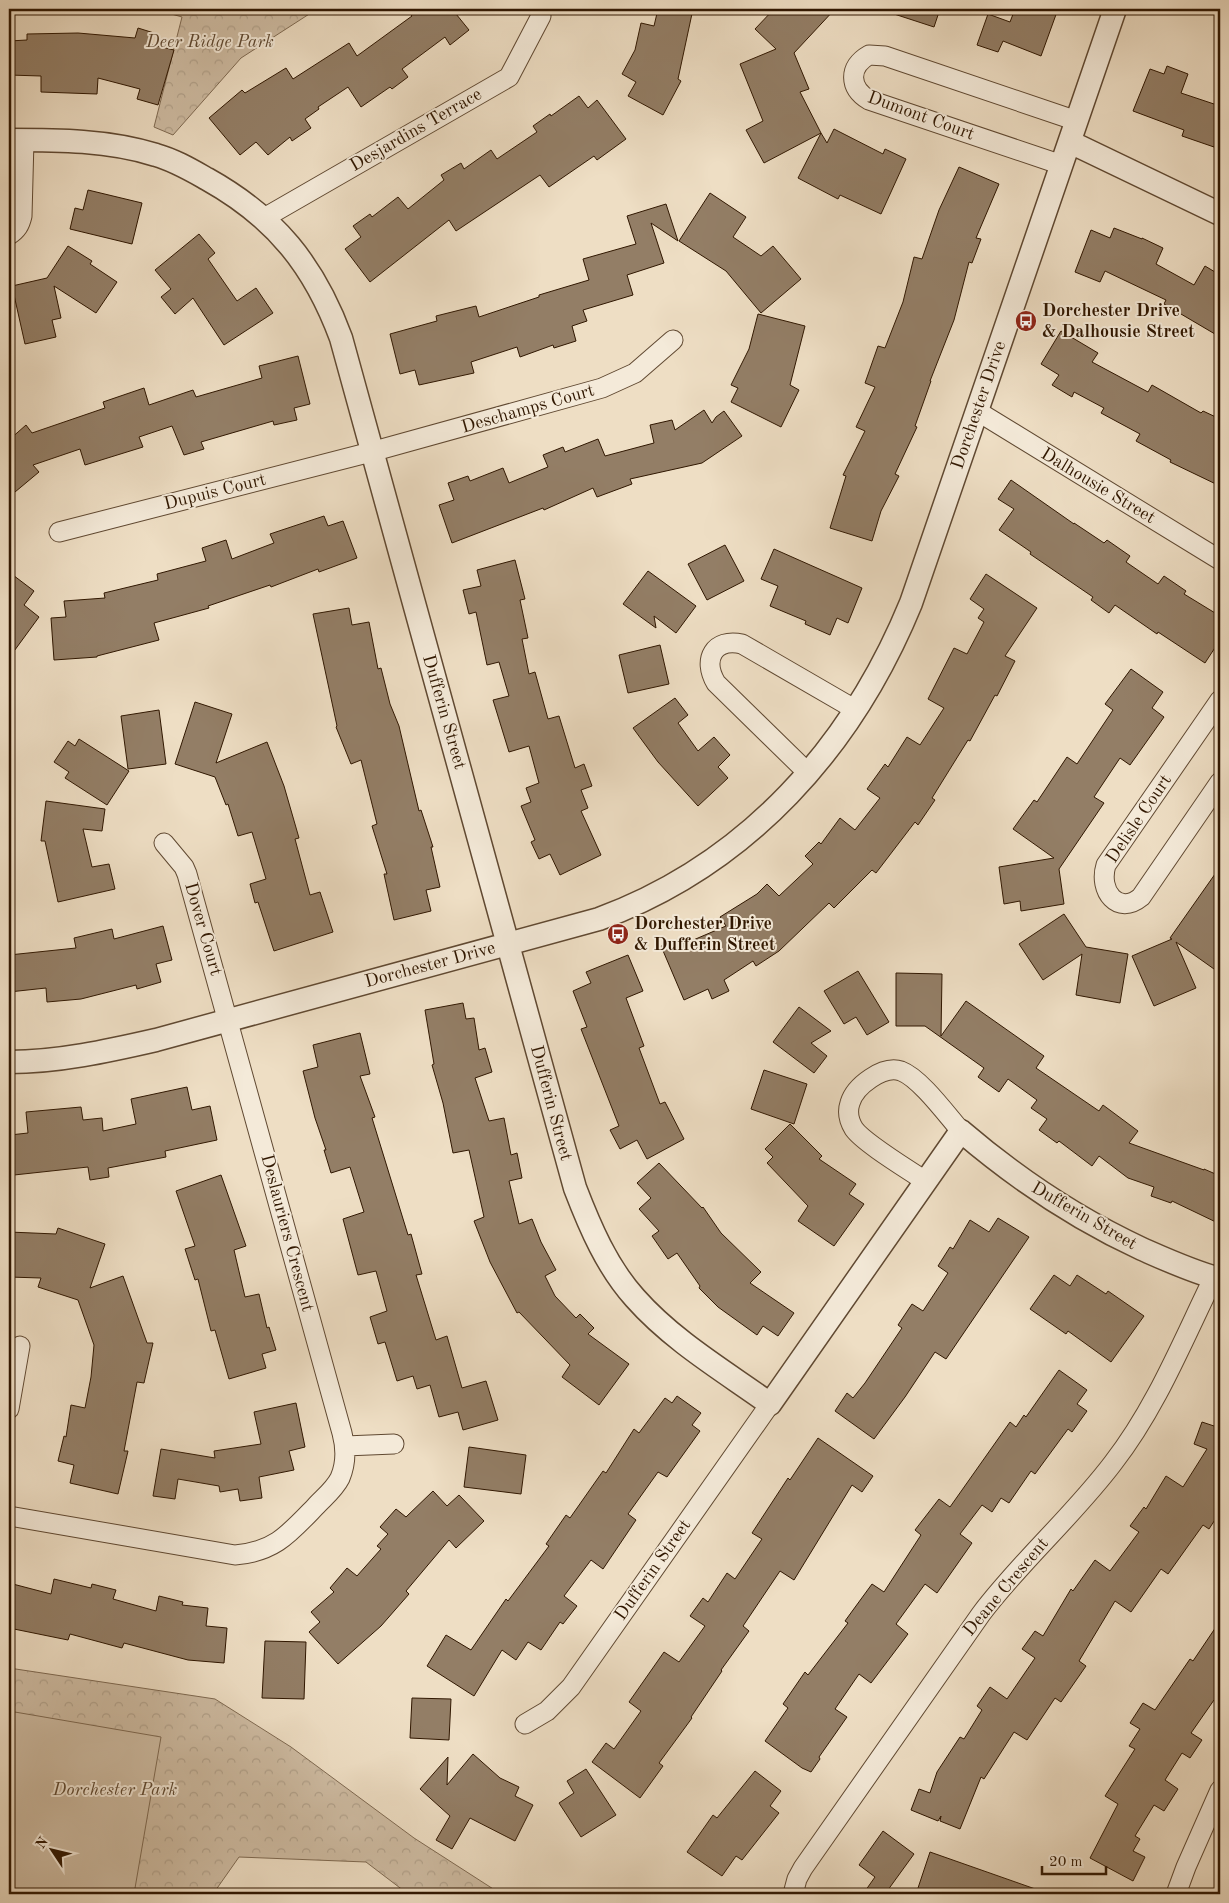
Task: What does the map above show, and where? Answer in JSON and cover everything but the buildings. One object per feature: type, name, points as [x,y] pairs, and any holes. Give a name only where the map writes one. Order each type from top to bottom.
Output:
[{"type":"street","name":"Dorchester Drive","points":[[9,1062],[36,1061],[90,1054],[156,1040],[582,924],[616,913],[685,878],[708,864],[747,834],[775,809],[808,773],[856,710],[886,659],[911,603],[1115,9]]},
{"type":"street","name":"Desjardins Terrace","points":[[264,218],[509,77],[541,16]]},
{"type":"street","name":"Dumont Court","points":[[1062,165],[869,100],[860,94],[856,87],[854,72],[857,64],[869,55],[885,56],[1073,132]]},
{"type":"street","points":[[1073,132],[1220,214]]},
{"type":"street","name":"Dufferin Street","points":[[9,235],[20,224],[22,216],[16,140],[98,144],[125,147],[156,154],[215,184],[242,200],[264,218],[303,263],[325,300],[341,338],[575,1188],[607,1258],[634,1298],[667,1329],[770,1404]]},
{"type":"street","name":"Deschamps Court","points":[[371,452],[616,383],[635,373],[673,340]]},
{"type":"street","name":"Dalhousie Street","points":[[977,411],[1220,560]]},
{"type":"street","name":"Dupuis Court","points":[[59,532],[371,452]]},
{"type":"street","points":[[808,773],[716,683],[710,667],[712,653],[729,642],[742,644],[856,710]]},
{"type":"street","name":"Delisle Court","points":[[1220,700],[1106,865],[1103,882],[1109,895],[1114,899],[1129,903],[1136,902],[1141,897],[1220,782]]},
{"type":"street","name":"Dover Court","points":[[164,843],[184,867],[187,874],[229,1021]]},
{"type":"street","name":"Deslauriers Crescent","points":[[9,1516],[235,1555],[253,1553],[280,1542],[335,1486],[343,1467],[345,1446],[229,1021]]},
{"type":"street","name":"Dufferin Street","points":[[925,1181],[856,1131],[849,1117],[850,1102],[858,1089],[888,1070],[904,1072],[918,1083],[961,1131],[1018,1177],[1069,1211],[1155,1255],[1217,1278]]},
{"type":"street","name":"Dufferin Street","points":[[525,1724],[547,1711],[571,1687],[961,1131]]},
{"type":"street","name":"Deane Crescent","points":[[793,1894],[797,1879],[803,1868],[981,1614],[1010,1578],[1102,1478],[1126,1445],[1154,1399],[1217,1278]]},
{"type":"street","points":[[9,1409],[20,1346]]},
{"type":"street","points":[[345,1446],[394,1444]]},
{"type":"street","points":[[1176,1894],[1220,1790]]},
{"type":"green space","name":"Deer Ridge Park","points":[[154,9],[317,9],[241,58],[173,135],[154,127],[182,17]]},
{"type":"green space","name":"Dorchester Park","points":[[9,1668],[215,1699],[291,1747],[414,1838],[501,1894],[408,1894],[366,1862],[239,1857],[213,1894],[9,1894]]},
{"type":"green space","points":[[9,1711],[161,1737],[134,1894],[36,1894],[9,1889]]},
{"type":"place","name":"Dorchester Drive & Dalhousie Street","points":[[1026,321]]},
{"type":"place","name":"Dorchester Drive & Dufferin Street","points":[[618,934]]}]
